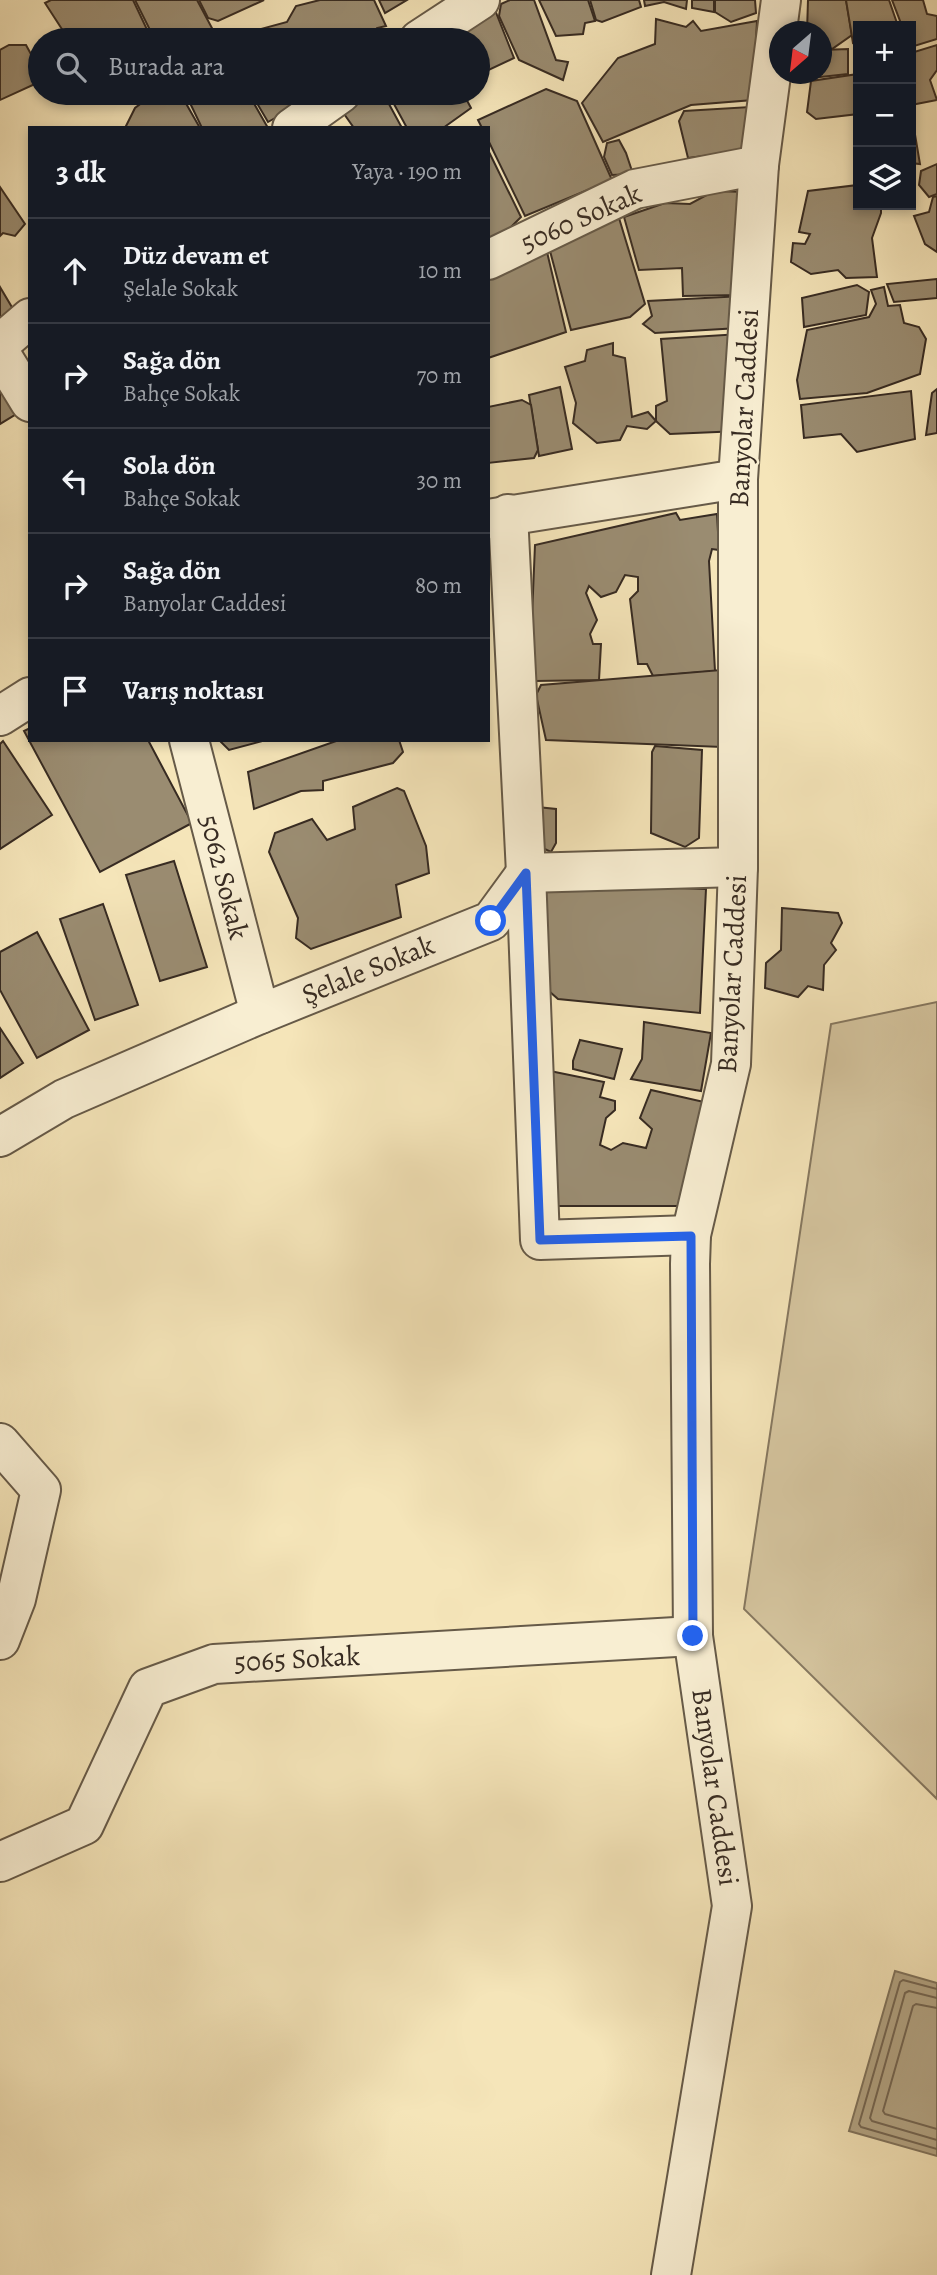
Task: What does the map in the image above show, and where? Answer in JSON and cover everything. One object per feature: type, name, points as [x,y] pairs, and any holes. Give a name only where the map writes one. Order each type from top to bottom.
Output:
[{"type":"street","points":[[437,28],[480,0]]},
{"type":"street","name":"Banyolar Caddesi","points":[[671,2275],[732,1906],[693,1636],[691,1236],[732,1063],[738,867],[738,479],[759,165],[781,0]]},
{"type":"street","points":[[295,126],[324,105]]},
{"type":"street","name":"5060 Sokak","points":[[490,259],[635,190],[759,165]]},
{"type":"street","points":[[0,344],[28,320]]},
{"type":"street","points":[[0,353],[28,399]]},
{"type":"street","points":[[691,1236],[540,1240],[526,873],[498,517],[738,479]]},
{"type":"street","points":[[0,716],[28,698]]},
{"type":"street","name":"5062 Sokak","points":[[190,742],[260,1014]]},
{"type":"street","points":[[526,873],[738,867]]},
{"type":"street","name":"Şelale Sokak","points":[[0,1137],[64,1099],[260,1014],[491,921],[526,873]]},
{"type":"street","points":[[0,1443],[41,1490],[16,1599],[0,1640]]},
{"type":"street","name":"5065 Sokak","points":[[0,1862],[84,1825],[148,1688],[214,1664],[693,1636]]},
{"type":"shaded area","points":[[937,1002],[937,1799],[744,1609],[831,1024]]},
{"type":"water","points":[[895,1971],[937,1983],[937,2156],[849,2131]]},
{"type":"building","points":[[51,0],[133,0],[146,28],[61,28],[45,3]]},
{"type":"building","points":[[135,0],[197,0],[212,28],[149,28]]},
{"type":"building","points":[[199,0],[264,0],[218,21],[208,18]]},
{"type":"building","points":[[320,0],[374,0],[386,26],[264,28],[287,22],[296,6]]},
{"type":"building","points":[[379,0],[407,0],[385,13]]},
{"type":"building","points":[[510,0],[534,0],[556,60],[568,62],[563,80],[519,60],[499,16],[501,4]]},
{"type":"building","points":[[539,0],[588,0],[595,21],[585,23],[583,34],[556,36]]},
{"type":"building","points":[[590,0],[639,0],[641,7],[602,22],[596,20]]},
{"type":"building","points":[[644,0],[687,0],[686,9],[664,2],[645,6]]},
{"type":"building","points":[[692,0],[714,0],[714,12],[692,8]]},
{"type":"building","points":[[715,0],[755,0],[756,13],[731,22],[715,12]]},
{"type":"building","points":[[808,0],[846,0],[852,35],[832,49],[832,21],[807,21]]},
{"type":"building","points":[[846,0],[889,0],[896,21],[853,21],[853,43]]},
{"type":"building","points":[[892,0],[923,0],[927,14],[937,16],[937,39],[916,45],[916,21],[900,21]]},
{"type":"building","points":[[495,10],[514,58],[490,69],[490,28],[461,28]]},
{"type":"building","points":[[656,19],[686,27],[693,21],[701,31],[757,21],[753,100],[691,105],[603,142],[582,103],[618,58],[655,44]]},
{"type":"building","points":[[9,45],[26,45],[28,49],[28,87],[0,100],[0,50]]},
{"type":"building","points":[[937,45],[937,70],[930,80],[937,100],[916,104],[916,51]]},
{"type":"building","points":[[848,49],[848,74],[832,76],[832,50]]},
{"type":"building","points":[[853,75],[853,115],[816,119],[807,112],[811,84],[832,84],[832,78]]},
{"type":"building","points":[[546,89],[577,101],[612,180],[525,216],[490,144],[490,126],[481,126],[478,120]]},
{"type":"building","points":[[139,105],[187,105],[199,126],[126,126]]},
{"type":"building","points":[[191,105],[255,105],[267,126],[201,126]]},
{"type":"building","points":[[258,105],[291,105],[291,109],[268,122]]},
{"type":"building","points":[[350,105],[390,105],[401,126],[353,126],[342,111]]},
{"type":"building","points":[[395,105],[469,105],[471,108],[446,126],[406,126]]},
{"type":"building","points":[[750,107],[743,151],[688,158],[679,121],[684,111]]},
{"type":"building","points":[[619,140],[633,174],[612,175],[604,157],[607,143]]},
{"type":"building","points":[[916,140],[920,164],[916,164]]},
{"type":"building","points":[[490,154],[521,217],[502,236],[490,239]]},
{"type":"building","points":[[937,164],[937,194],[929,197],[919,185],[921,171]]},
{"type":"building","points":[[853,186],[853,210],[881,210],[872,238],[877,277],[846,278],[838,270],[811,274],[791,262],[793,243],[805,244],[810,234],[799,232],[808,191]]},
{"type":"building","points":[[0,187],[25,224],[15,236],[3,233],[0,236]]},
{"type":"building","points":[[714,191],[747,192],[740,295],[683,296],[682,268],[639,270],[624,217],[665,203],[690,204]]},
{"type":"building","points":[[937,196],[937,252],[925,244],[914,216],[929,212],[933,197]]},
{"type":"building","points":[[619,218],[645,304],[630,317],[571,330],[550,251]]},
{"type":"building","points":[[547,252],[566,332],[490,357],[490,278]]},
{"type":"building","points":[[937,279],[937,298],[894,302],[887,284]]},
{"type":"building","points":[[857,285],[869,292],[866,315],[804,327],[802,298]]},
{"type":"building","points":[[0,287],[16,314],[0,325]]},
{"type":"building","points":[[884,287],[888,306],[900,305],[904,323],[919,327],[926,339],[920,374],[867,393],[800,399],[797,380],[807,330],[869,317],[876,304],[871,290]]},
{"type":"building","points":[[743,296],[739,328],[655,333],[643,324],[652,316],[648,301]]},
{"type":"building","points":[[740,334],[740,431],[670,434],[656,421],[656,406],[667,401],[661,339]]},
{"type":"building","points":[[613,343],[613,355],[625,358],[632,417],[648,412],[656,421],[647,429],[627,426],[620,440],[597,443],[573,423],[576,403],[565,367],[585,361],[587,350]]},
{"type":"building","points":[[0,376],[23,410],[0,424]]},
{"type":"building","points":[[560,387],[572,449],[539,456],[529,395]]},
{"type":"building","points":[[937,389],[937,433],[926,435],[932,393]]},
{"type":"building","points":[[911,391],[915,439],[857,452],[841,434],[804,438],[801,405]]},
{"type":"building","points":[[522,400],[531,405],[538,450],[534,458],[490,463],[490,407]]},
{"type":"building","points":[[676,513],[680,520],[717,514],[719,550],[712,549],[709,561],[715,671],[653,676],[647,664],[638,664],[630,599],[638,591],[638,577],[625,575],[616,592],[601,597],[589,586],[586,593],[597,620],[590,634],[593,644],[601,644],[599,680],[535,681],[531,640],[535,545]]},
{"type":"building","points":[[721,670],[722,747],[546,740],[536,695],[541,685]]},
{"type":"building","points":[[3,741],[52,815],[0,849],[0,744]]},
{"type":"building","points":[[30,742],[149,742],[192,823],[100,872]]},
{"type":"building","points":[[221,742],[259,742],[229,750]]},
{"type":"building","points":[[333,742],[400,742],[403,752],[393,763],[323,781],[323,790],[301,791],[254,809],[248,772]]},
{"type":"building","points":[[655,746],[702,750],[699,838],[685,847],[651,833],[652,752]]},
{"type":"building","points":[[397,788],[404,791],[426,846],[429,873],[396,885],[401,917],[311,949],[296,938],[298,918],[269,852],[275,833],[312,819],[327,840],[355,829],[353,807]]},
{"type":"building","points":[[537,807],[556,809],[556,843],[551,852],[534,844]]},
{"type":"building","points":[[174,861],[207,967],[160,981],[126,875]]},
{"type":"building","points":[[543,883],[706,889],[700,1013],[558,999],[541,984]]},
{"type":"building","points":[[103,904],[138,1005],[95,1020],[60,919]]},
{"type":"building","points":[[782,908],[838,913],[842,923],[831,943],[836,950],[824,965],[823,990],[808,986],[798,997],[765,988],[766,963],[781,950]]},
{"type":"building","points":[[37,932],[89,1030],[37,1058],[0,990],[0,952]]},
{"type":"building","points":[[644,1022],[711,1033],[701,1091],[631,1079],[642,1059]]},
{"type":"building","points":[[0,1028],[23,1063],[0,1078]]},
{"type":"building","points":[[580,1040],[622,1049],[614,1079],[573,1069]]},
{"type":"building","points":[[550,1071],[604,1082],[600,1097],[615,1101],[615,1110],[606,1118],[600,1145],[611,1150],[623,1143],[646,1148],[652,1129],[640,1118],[651,1090],[704,1102],[692,1206],[556,1206]]},
{"type":"route","points":[[491,921],[526,873],[540,1240],[691,1236],[693,1636]]}]
